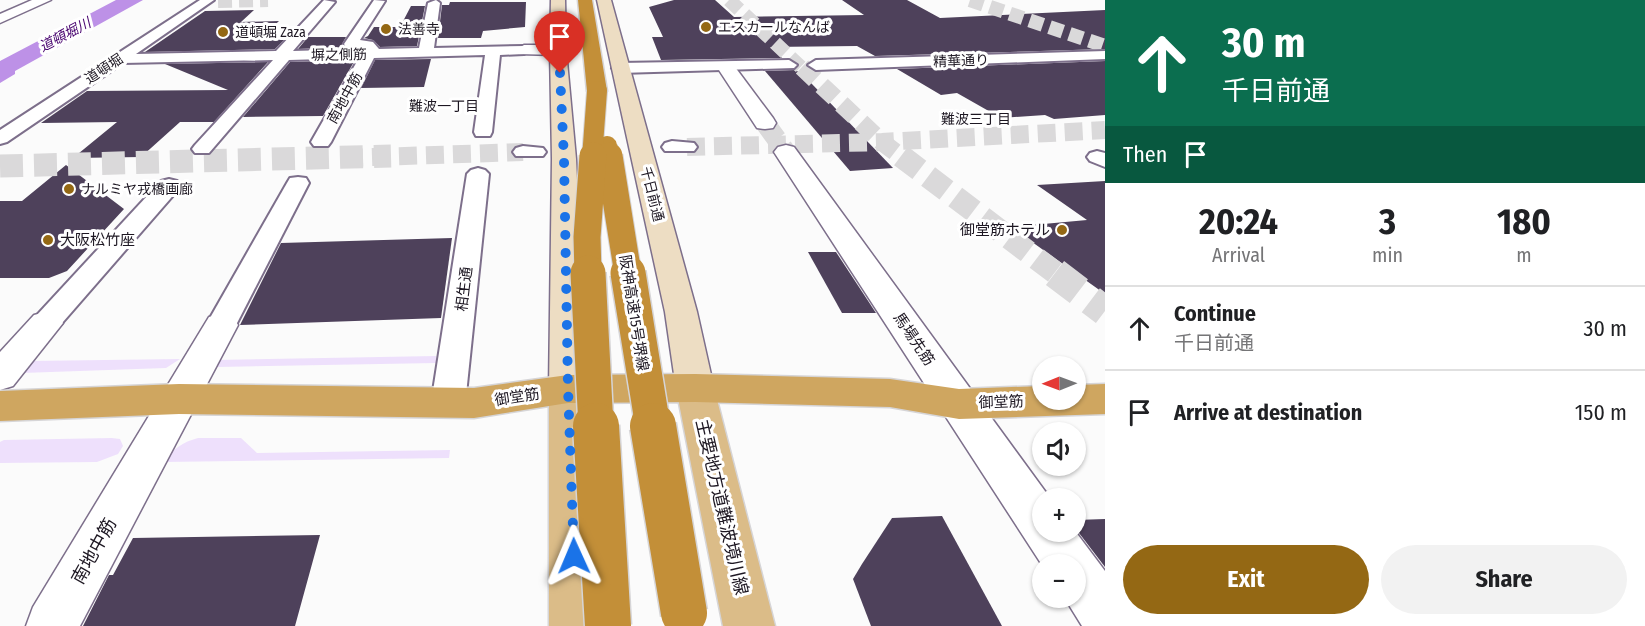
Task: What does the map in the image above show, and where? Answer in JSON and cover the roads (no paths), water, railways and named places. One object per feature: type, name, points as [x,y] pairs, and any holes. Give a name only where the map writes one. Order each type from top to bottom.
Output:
[{"type":"highway","name":"阪神高速15号堺線","points":[[585,0],[609,80],[686,622]]},
{"type":"highway","points":[[608,626],[587,237],[609,80]]},
{"type":"highway","name":"御堂筋","points":[[0,406],[179,399],[474,404],[568,388],[695,388],[891,393],[959,404],[1105,399]]},
{"type":"main road","points":[[558,0],[575,626]]},
{"type":"main road","name":"千日前通","points":[[604,0],[609,80],[681,312],[695,388]]},
{"type":"main road","name":"主要地方道難波境川線","points":[[695,388],[749,626]]},
{"type":"street","points":[[0,19],[44,0]]},
{"type":"street","name":"道頓堀","points":[[0,138],[211,1]]},
{"type":"street","points":[[202,149],[329,2]]},
{"type":"street","points":[[369,54],[372,48],[370,45],[351,44],[380,2]]},
{"type":"street","points":[[426,52],[434,3]]},
{"type":"street","name":"塀之側筋","points":[[119,59],[558,50]]},
{"type":"street","points":[[483,132],[493,51]]},
{"type":"street","name":"南地中筋","points":[[321,142],[369,54]]},
{"type":"street","name":"精華通り","points":[[816,65],[1105,55]]},
{"type":"street","points":[[609,80],[726,67],[789,65]]},
{"type":"street","points":[[726,67],[765,123]]},
{"type":"street","name":"馬場先筋","points":[[786,152],[1032,510]]},
{"type":"street","name":"相生通","points":[[448,404],[478,174]]},
{"type":"street","points":[[221,325],[298,183]]},
{"type":"street","points":[[0,376],[169,186]]},
{"type":"street","name":"南地中筋","points":[[52,626],[221,325]]},
{"type":"street","points":[[1086,587],[1105,615]]},
{"type":"water","name":"道頓堀川","points":[[116,0],[143,0],[15,71],[15,74],[0,83],[0,61]]},
{"type":"tunnel","points":[[218,1],[268,0]]},
{"type":"tunnel","points":[[729,0],[803,69]]},
{"type":"tunnel","points":[[970,0],[1105,46]]},
{"type":"tunnel","points":[[802,67],[882,142]]},
{"type":"tunnel","points":[[765,123],[786,152]]},
{"type":"tunnel","points":[[882,142],[1105,130]]},
{"type":"tunnel","points":[[687,147],[882,142]]},
{"type":"tunnel","points":[[882,142],[903,158]]},
{"type":"tunnel","points":[[345,158],[523,152]]},
{"type":"tunnel","points":[[0,166],[391,156]]},
{"type":"tunnel","points":[[901,156],[1057,274]]},
{"type":"tunnel","points":[[1055,273],[1105,311]]},
{"type":"place","name":"エスカールなんば","points":[[706,27]]},
{"type":"place","name":"法善寺","points":[[386,29]]},
{"type":"place","name":"道頓堀 Zaza","points":[[223,32]]},
{"type":"place","name":"ナルミヤ戎橋画廊","points":[[69,189]]},
{"type":"place","name":"御堂筋ホテル","points":[[1062,230]]},
{"type":"place","name":"大阪松竹座","points":[[48,240]]},
{"type":"district","name":"難波一丁目","points":[[444,106]]},
{"type":"district","name":"難波三丁目","points":[[976,119]]}]
